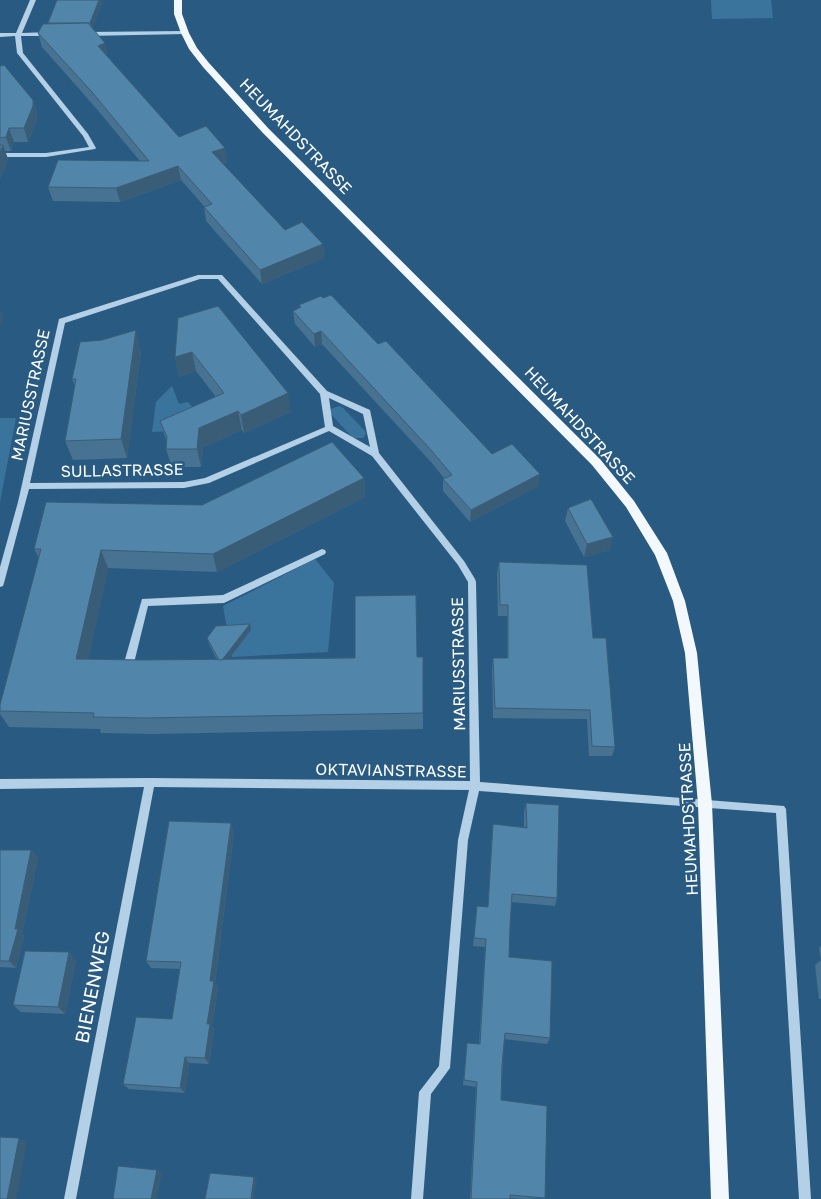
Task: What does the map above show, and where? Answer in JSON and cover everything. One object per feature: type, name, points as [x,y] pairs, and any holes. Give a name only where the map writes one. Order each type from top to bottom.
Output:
[{"type":"main road","name":"HEUMAHDSTRASSE","points":[[178,0],[178,14],[185,33],[193,49],[206,65],[265,130],[596,462],[630,504],[661,553],[679,600],[691,653],[705,804],[720,1199]]},
{"type":"street","points":[[0,155],[46,156],[93,148],[86,135],[20,53],[18,34],[33,0]]},
{"type":"street","points":[[77,34],[185,33]]},
{"type":"street","points":[[0,35],[58,34]]},
{"type":"street","name":"MARIUSSTRASSE","points":[[0,583],[26,486],[62,321],[200,277],[220,276],[324,393],[367,412],[374,454]]},
{"type":"street","points":[[324,393],[329,428]]},
{"type":"street","name":"MARIUSSTRASSE","points":[[329,428],[374,454],[461,563],[472,582],[475,786]]},
{"type":"street","name":"SULLASTRASSE","points":[[26,486],[184,485],[206,481],[329,428]]},
{"type":"street","points":[[129,663],[145,602],[224,599],[322,552]]},
{"type":"street","name":"OKTAVIANSTRASSE","points":[[0,784],[150,782],[475,786],[781,809],[806,1199]]},
{"type":"street","name":"BIENENWEG","points":[[70,1199],[150,782]]},
{"type":"street","points":[[416,1199],[425,1092],[444,1068],[463,840],[475,786]]},
{"type":"shaded area","points":[[711,0],[771,0],[773,18],[712,19]]},
{"type":"shaded area","points":[[172,386],[179,404],[188,402],[195,410],[173,431],[152,432],[156,402]]},
{"type":"shaded area","points":[[339,406],[365,431],[366,434],[363,438],[353,438],[331,414],[331,409]]},
{"type":"shaded area","points":[[0,418],[16,418],[0,502]]},
{"type":"shaded area","points":[[315,559],[334,583],[328,652],[232,657],[223,606]]},
{"type":"building","points":[[57,0],[99,0],[90,23],[48,23]]},
{"type":"building","points":[[88,23],[105,43],[98,46],[179,137],[206,126],[225,148],[212,152],[285,230],[302,222],[323,244],[260,270],[204,207],[212,204],[178,166],[116,188],[48,187],[58,160],[149,161],[92,92],[38,33],[43,24]]},
{"type":"building","points":[[4,65],[33,100],[33,106],[24,128],[9,128],[6,137],[0,138],[0,66]]},
{"type":"building","points":[[331,295],[378,344],[386,341],[492,454],[512,444],[540,474],[471,510],[443,479],[452,475],[431,450],[321,331],[314,334],[293,311],[301,307],[299,305],[321,296],[323,298]]},
{"type":"building","points":[[218,306],[288,393],[241,415],[238,411],[199,428],[197,449],[166,449],[167,437],[160,421],[224,393],[192,352],[175,357],[178,318]]},
{"type":"building","points":[[136,330],[121,439],[65,441],[76,379],[72,379],[80,342],[102,340]]},
{"type":"building","points":[[332,442],[364,478],[213,554],[101,550],[76,659],[355,658],[355,596],[416,595],[417,657],[423,657],[423,713],[145,718],[93,717],[94,713],[0,711],[41,549],[34,549],[46,502],[202,505]]},
{"type":"building","points":[[591,499],[613,537],[587,544],[568,508]]},
{"type":"building","points":[[499,562],[587,565],[593,638],[606,638],[615,747],[592,746],[590,710],[495,708],[493,658],[508,658],[508,605],[500,605]]},
{"type":"building","points":[[250,624],[222,660],[219,660],[207,638],[216,626]]},
{"type":"building","points":[[526,803],[559,805],[557,898],[512,894],[510,926],[509,957],[552,961],[550,1038],[505,1033],[501,1100],[547,1106],[545,1198],[510,1195],[510,1199],[471,1199],[477,1082],[464,1080],[467,1043],[480,1044],[486,939],[474,938],[477,906],[488,907],[493,824],[527,828]]},
{"type":"building","points":[[169,821],[231,823],[210,981],[214,981],[207,1024],[210,1024],[205,1058],[185,1057],[180,1088],[123,1084],[136,1017],[172,1019],[181,962],[146,961]]},
{"type":"building","points":[[0,850],[31,850],[15,929],[18,929],[9,961],[0,961]]},
{"type":"building","points":[[25,951],[69,952],[58,1007],[13,1005]]},
{"type":"building","points":[[0,1137],[19,1138],[7,1199],[0,1199]]},
{"type":"building","points":[[118,1166],[157,1170],[151,1199],[113,1199]]},
{"type":"building","points":[[210,1173],[254,1177],[251,1199],[205,1199]]}]
